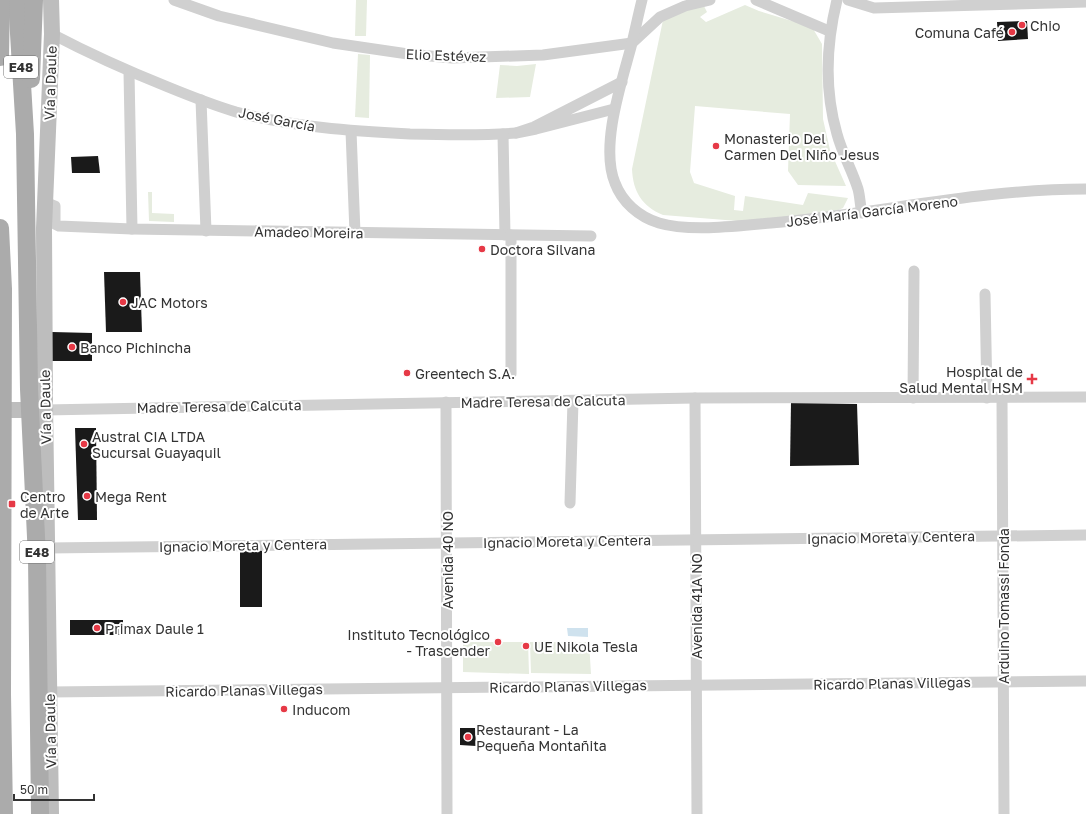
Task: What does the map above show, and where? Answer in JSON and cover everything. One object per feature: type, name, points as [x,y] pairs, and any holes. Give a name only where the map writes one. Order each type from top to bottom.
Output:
[{"type":"main road","name":"E48","points":[[0,57],[1,0]]},
{"type":"main road","name":"Vía a Daule","points":[[17,0],[25,134],[30,389],[40,407],[48,548],[52,814]]},
{"type":"main road","name":"Vía a Daule","points":[[25,134],[32,68],[34,0]]},
{"type":"main road","name":"Vía a Daule","points":[[40,814],[37,558],[44,228],[52,34],[51,0]]},
{"type":"main road","name":"E48","points":[[0,228],[2,265],[1,634],[4,814]]},
{"type":"main road","name":"Madre Teresa de Calcuta","points":[[2,410],[40,407]]},
{"type":"street","name":"Elio Estévez","points":[[174,0],[247,24],[333,43],[408,54],[452,58],[543,55],[632,43]]},
{"type":"street","name":"José María García Moreno","points":[[642,0],[614,109],[610,163],[614,182],[621,197],[636,212],[659,223],[688,227],[742,226],[824,219],[986,196],[1062,189],[1086,189]]},
{"type":"street","points":[[632,43],[660,17],[685,6],[710,0]]},
{"type":"street","points":[[756,0],[830,31]]},
{"type":"street","points":[[837,0],[830,31],[827,74],[831,112],[837,136],[858,190],[862,213]]},
{"type":"street","points":[[848,0],[874,8],[1086,2]]},
{"type":"street","name":"José García","points":[[52,34],[129,72],[236,112],[351,131],[431,134],[516,133],[614,109]]},
{"type":"street","points":[[129,72],[132,229]]},
{"type":"street","name":"José García","points":[[516,133],[534,127],[622,82]]},
{"type":"street","points":[[201,100],[206,231]]},
{"type":"street","points":[[351,131],[355,232]]},
{"type":"street","points":[[503,134],[508,235],[511,374]]},
{"type":"street","name":"Amadeo Moreira","points":[[45,202],[55,206],[55,224],[59,226],[206,231],[591,236]]},
{"type":"street","points":[[913,398],[914,271]]},
{"type":"street","points":[[985,294],[987,398]]},
{"type":"street","name":"Madre Teresa de Calcuta","points":[[40,407],[573,401],[695,398],[1086,397]]},
{"type":"street","name":"Avenida 41A NO","points":[[695,398],[697,814]]},
{"type":"street","name":"Arduino Tomassi Fonda","points":[[1002,398],[1004,814]]},
{"type":"street","points":[[570,503],[573,401]]},
{"type":"street","name":"Avenida 40 NO","points":[[446,402],[447,814]]},
{"type":"street","name":"Ignacio Moreta y Centera","points":[[48,548],[446,542],[1086,536]]},
{"type":"street","name":"Ricardo Planas Villegas","points":[[50,692],[1086,681]]},
{"type":"shaded area","points":[[356,0],[367,0],[366,36],[355,36]]},
{"type":"shaded area","points":[[745,5],[759,11],[812,27],[822,44],[823,119],[830,150],[846,186],[798,185],[788,171],[790,114],[695,106],[690,172],[694,183],[735,196],[734,210],[743,211],[745,196],[803,205],[808,193],[848,198],[843,208],[829,214],[750,222],[663,215],[644,203],[634,185],[632,169],[663,20],[688,9],[704,6],[707,12],[700,17],[706,22]]},
{"type":"shaded area","points":[[358,54],[370,55],[369,118],[355,117]]},
{"type":"shaded area","points":[[536,64],[530,97],[496,98],[500,65],[517,66]]},
{"type":"shaded area","points":[[148,192],[152,192],[152,213],[174,214],[174,222],[149,221]]},
{"type":"shaded area","points":[[463,642],[528,642],[529,674],[463,672]]},
{"type":"shaded area","points":[[530,642],[589,642],[591,674],[531,673]]},
{"type":"water","points":[[567,628],[588,628],[588,637],[568,636]]},
{"type":"building","points":[[1027,21],[1028,39],[998,41],[997,22]]},
{"type":"building","points":[[98,156],[100,173],[72,173],[71,157]]},
{"type":"building","name":"JAC Motors","points":[[104,272],[140,272],[142,332],[106,332]]},
{"type":"building","name":"Banco Pichincha","points":[[52,332],[92,333],[92,361],[52,361]]},
{"type":"building","points":[[791,403],[857,404],[859,465],[790,466]]},
{"type":"building","points":[[75,428],[96,428],[97,520],[78,520]]},
{"type":"building","points":[[240,550],[262,550],[262,607],[240,607]]},
{"type":"building","name":"Primax Daule 1","points":[[70,620],[123,620],[123,635],[70,635]]},
{"type":"building","name":"Restaurant - La Pequeña Montañita","points":[[460,728],[475,728],[476,746],[460,745]]},
{"type":"place","name":"Chio","points":[[1022,25]]},
{"type":"place","name":"Comuna Café","points":[[1012,32]]},
{"type":"place","name":"Monasterio Del Carmen Del Niño Jesus","points":[[716,146]]},
{"type":"place","name":"Doctora Silvana","points":[[482,249]]},
{"type":"place","name":"JAC Motors","points":[[123,302]]},
{"type":"place","name":"Banco Pichincha","points":[[72,347]]},
{"type":"place","name":"Greentech S.A.","points":[[407,373]]},
{"type":"place","name":"Hospital de Salud Mental HSM","points":[[1032,379]]},
{"type":"place","name":"Austral CIA LTDA Sucursal Guayaquil","points":[[84,444]]},
{"type":"place","name":"Mega Rent","points":[[87,496]]},
{"type":"place","name":"Centro de Arte","points":[[12,504]]},
{"type":"place","name":"Primax Daule 1","points":[[97,628]]},
{"type":"place","name":"Instituto Tecnológico - Trascender","points":[[498,642]]},
{"type":"place","name":"UE Nikola Tesla","points":[[526,646]]},
{"type":"place","name":"Inducom","points":[[284,709]]},
{"type":"place","name":"Restaurant - La Pequeña Montañita","points":[[468,737]]}]
